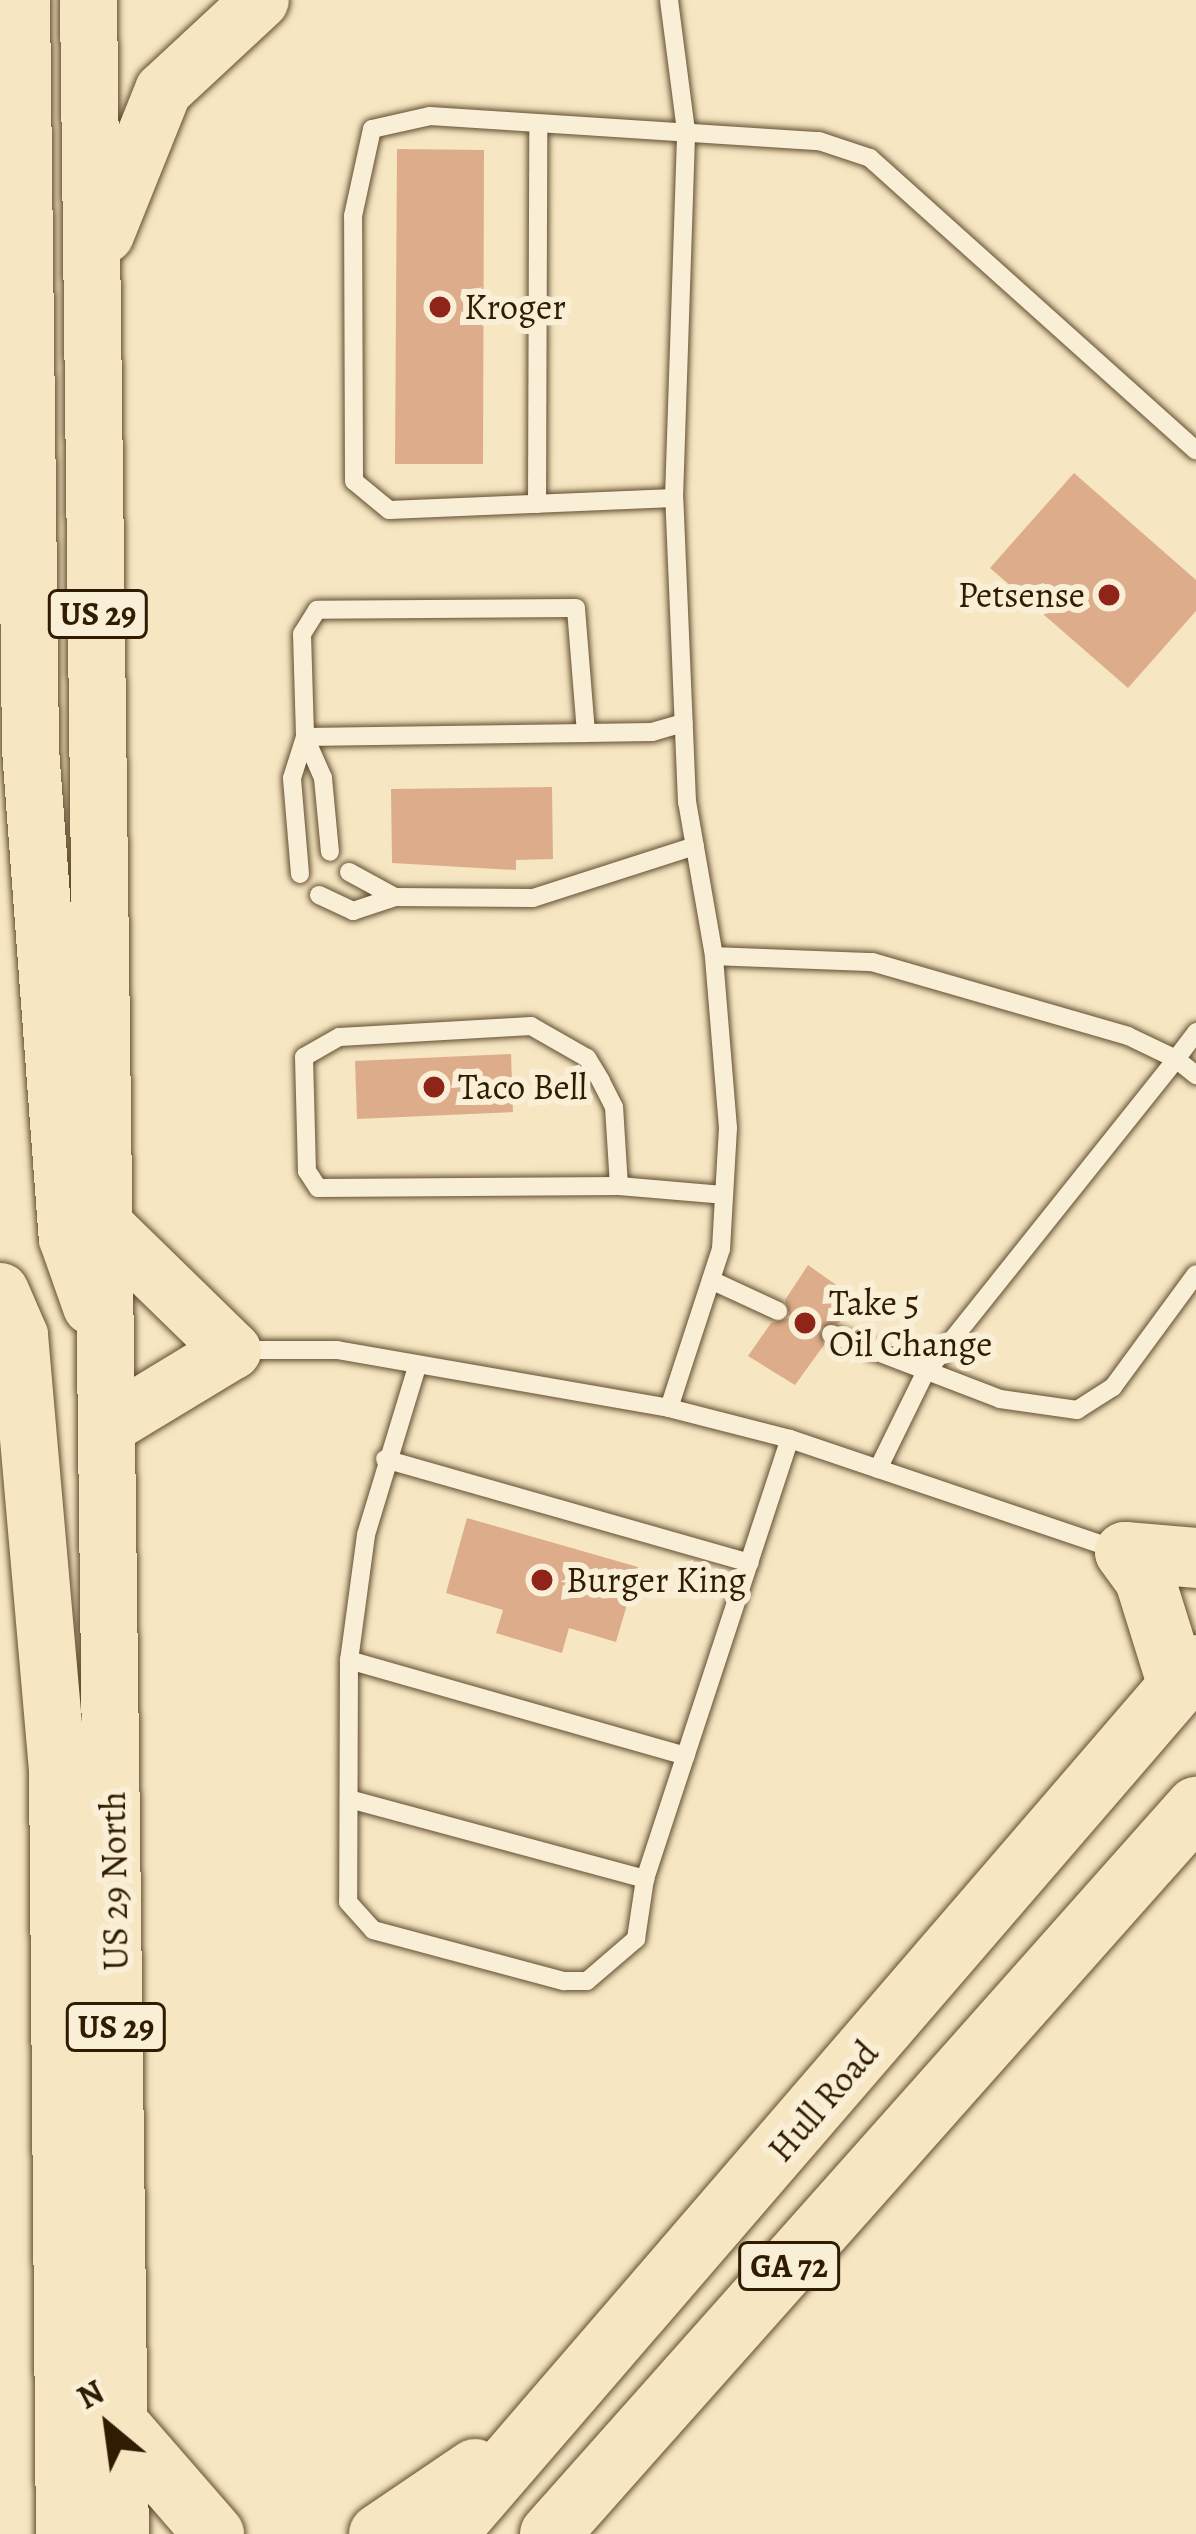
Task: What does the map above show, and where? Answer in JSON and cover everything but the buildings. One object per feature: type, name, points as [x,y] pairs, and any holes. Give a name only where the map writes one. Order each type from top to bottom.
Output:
[{"type":"highway","points":[[1125,1552],[1196,1558]]},
{"type":"highway","points":[[1125,1552],[1144,1580],[1187,1676]]},
{"type":"highway","name":"Hull Road","points":[[447,2534],[559,2412],[1187,1676]]},
{"type":"highway","points":[[1028,1998],[1004,1974],[1001,1951],[1088,1852],[1137,1734]]},
{"type":"highway","name":"GA 72","points":[[550,2534],[1028,1998],[1183,1833]]},
{"type":"highway","points":[[379,2534],[559,2412]]},
{"type":"highway","points":[[121,2427],[214,2534]]},
{"type":"main road","points":[[20,0],[40,923],[67,1238],[109,1355]]},
{"type":"main road","name":"US 29","points":[[88,0],[106,1228]]},
{"type":"main road","points":[[92,273],[163,90],[260,0]]},
{"type":"main road","points":[[106,1228],[232,1350],[108,1425]]},
{"type":"main road","name":"US 29 North","points":[[106,1228],[120,2534]]},
{"type":"main road","points":[[0,1291],[19,1335],[57,1768],[64,2534]]},
{"type":"lane","points":[[669,0],[686,131],[674,498],[684,723],[695,846],[714,956],[724,1195],[711,1280],[669,1408]]},
{"type":"lane","points":[[674,498],[389,510],[354,481],[353,216],[372,128],[430,116],[538,126],[686,131],[819,141],[870,158],[1196,452]]},
{"type":"lane","points":[[537,504],[538,126]]},
{"type":"lane","points":[[300,874],[292,778],[305,737],[302,634],[317,610],[576,608],[586,734]]},
{"type":"lane","points":[[305,737],[586,734],[684,723]]},
{"type":"lane","points":[[305,737],[323,778],[330,851]]},
{"type":"lane","points":[[319,895],[353,911],[395,897],[532,898],[695,846]]},
{"type":"lane","points":[[349,872],[395,897]]},
{"type":"lane","points":[[714,956],[872,962],[1128,1036],[1176,1059],[1196,1075]]},
{"type":"lane","points":[[619,1186],[614,1107],[601,1081],[587,1058],[531,1027],[339,1037],[304,1057],[307,1171],[338,1194],[619,1186],[724,1195]]},
{"type":"lane","points":[[878,1469],[924,1375],[1196,1032]]},
{"type":"lane","points":[[831,1334],[924,1375],[1077,1410],[1113,1387],[1196,1274]]},
{"type":"lane","points":[[711,1280],[778,1311]]},
{"type":"lane","points":[[232,1350],[337,1350],[416,1370],[669,1408],[790,1439],[1125,1552]]},
{"type":"lane","points":[[416,1370],[385,1459],[349,1660],[349,1799],[344,1844],[356,1921],[543,1976],[587,1982],[636,1939],[645,1879],[790,1439]]},
{"type":"lane","points":[[385,1459],[749,1563]]},
{"type":"lane","points":[[349,1660],[686,1756]]},
{"type":"lane","points":[[349,1799],[645,1879]]},
{"type":"place","name":"Kroger","points":[[440,307]]},
{"type":"place","name":"Petsense","points":[[1109,595]]},
{"type":"place","name":"Taco Bell","points":[[434,1087]]},
{"type":"place","name":"Take 5 Oil Change","points":[[805,1323]]},
{"type":"place","name":"Burger King","points":[[542,1580]]}]
